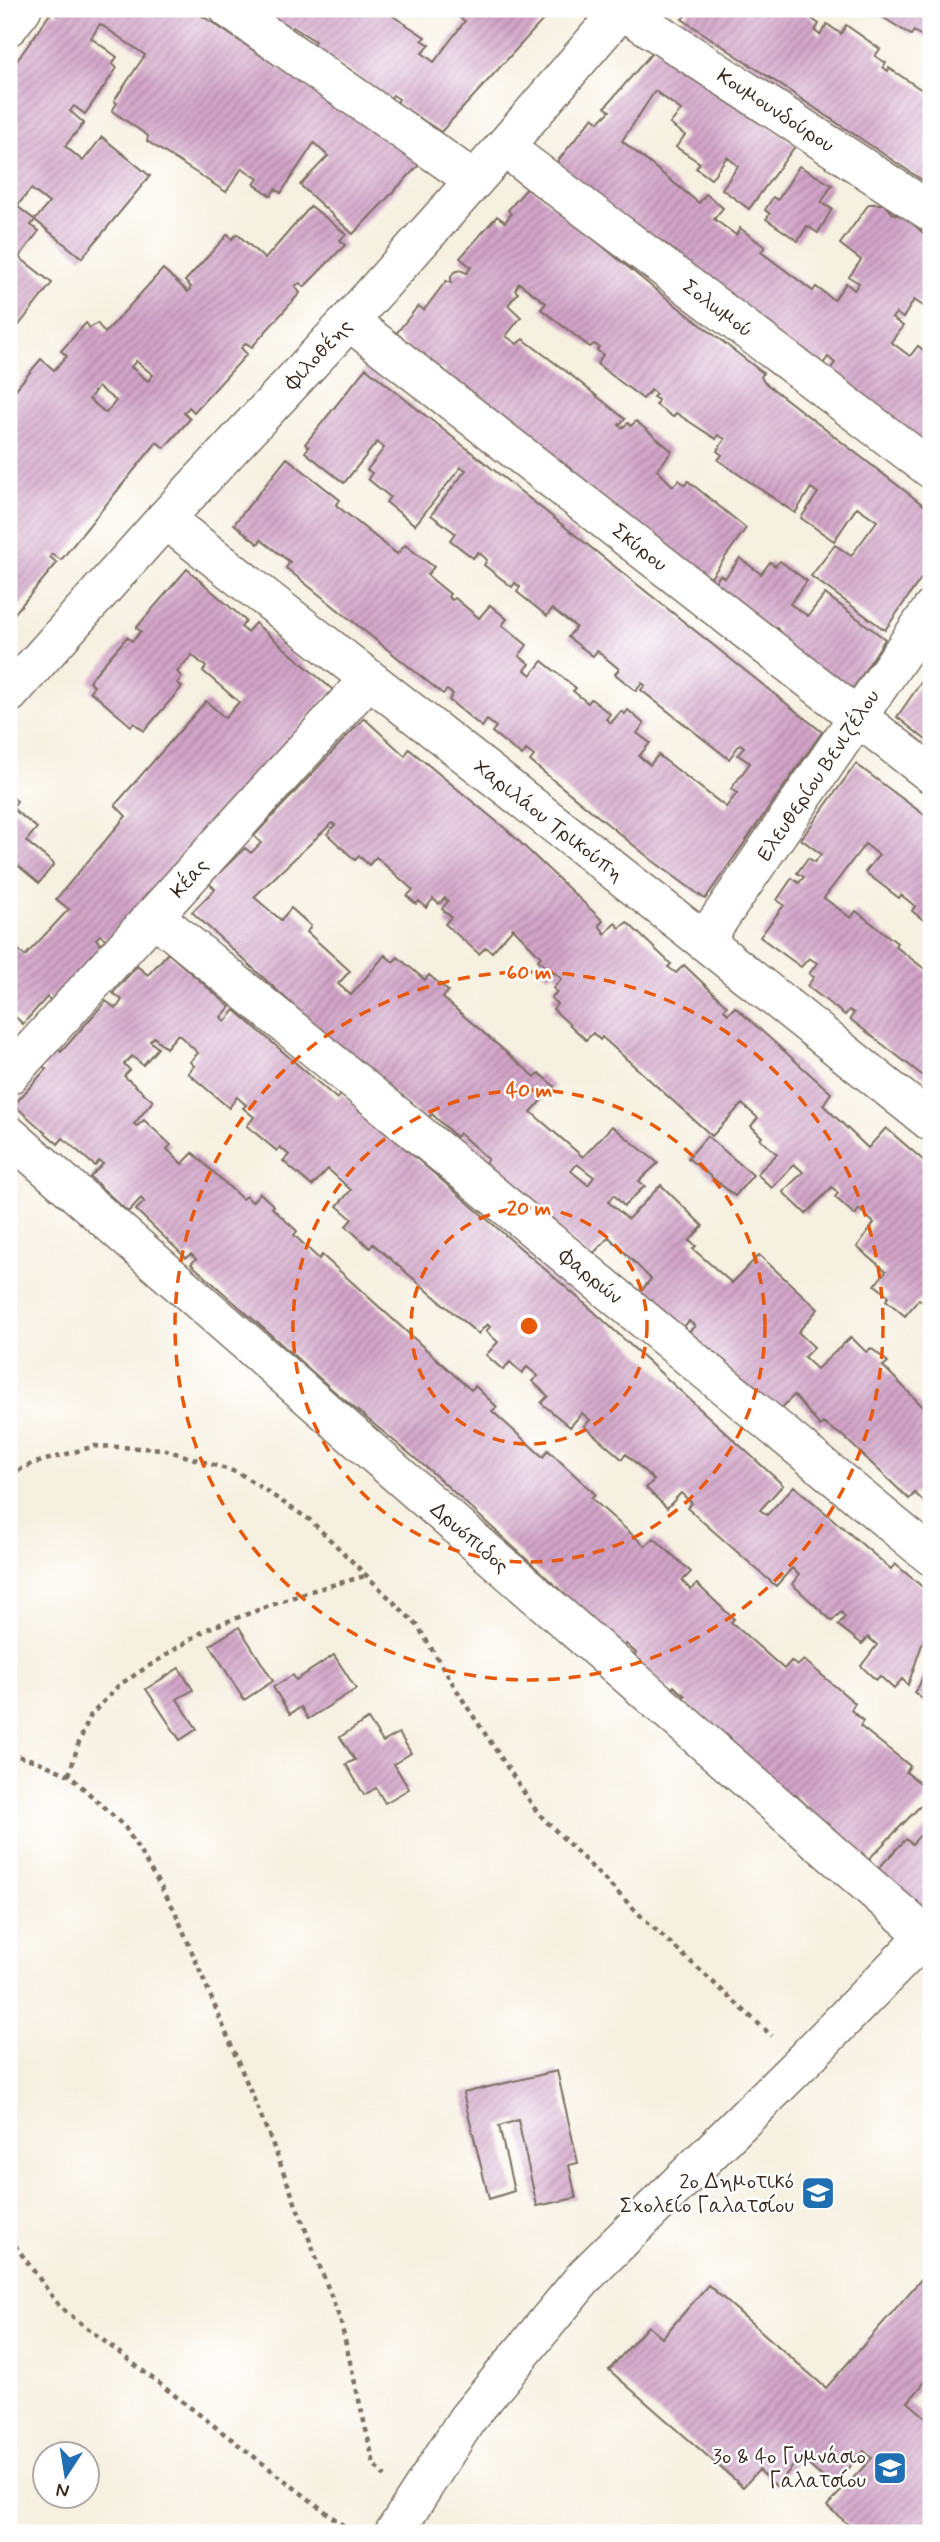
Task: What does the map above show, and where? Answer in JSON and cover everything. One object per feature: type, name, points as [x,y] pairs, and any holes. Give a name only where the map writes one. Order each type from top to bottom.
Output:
[{"type":"street","points":[[9,26],[22,9]]},
{"type":"street","points":[[229,9],[474,180]]},
{"type":"street","name":"Φιλοθέης","points":[[9,694],[165,519],[349,321],[622,9]]},
{"type":"street","name":"Κουμουνδούρου","points":[[622,9],[931,212]]},
{"type":"street","name":"Σολωμού","points":[[504,147],[931,468]]},
{"type":"street","name":"Σκύρου","points":[[349,321],[931,774]]},
{"type":"street","name":"Χαριλάου Τρικούπη","points":[[165,519],[931,1122]]},
{"type":"street","name":"Ελευθερίου Βενιζέλου","points":[[704,941],[931,610]]},
{"type":"street","name":"Κέας","points":[[9,1074],[368,680]]},
{"type":"street","name":"Φαρρών","points":[[154,916],[931,1556]]},
{"type":"street","name":"Δρυόπιδος","points":[[9,1135],[929,1935]]},
{"type":"street","points":[[402,2521],[467,2419],[586,2275],[929,1935]]},
{"type":"path","points":[[9,1475],[32,1464],[95,1446],[163,1449],[239,1473],[310,1520],[417,1625],[537,1812],[645,1920],[801,2063]]},
{"type":"path","points":[[69,1775],[90,1716],[120,1685],[207,1629],[307,1592],[366,1576]]},
{"type":"path","points":[[9,1754],[37,1761],[69,1775],[125,1827],[174,1909],[271,2140],[340,2319],[374,2465],[402,2521]]},
{"type":"path","points":[[9,2237],[60,2307],[353,2533]]},
{"type":"building","points":[[61,9],[192,9],[421,163],[353,234],[300,185],[328,156],[314,143],[281,193],[275,189],[271,196],[254,184],[258,179],[242,168],[226,192],[147,141],[148,136],[112,111],[117,103],[114,101],[145,55],[100,24],[91,38],[117,57],[112,64],[117,68],[85,114],[74,106],[70,111],[84,123],[65,146],[83,161],[102,137],[150,176],[82,258],[35,220],[31,225],[39,231],[19,257],[52,283],[12,334],[9,331],[9,72],[52,11],[57,15]],"holes":[[[31,189],[49,203],[35,220],[17,206]]]},
{"type":"building","points":[[259,9],[382,9],[425,37],[422,40],[430,45],[422,53],[434,62],[465,21],[460,18],[469,9],[553,9],[441,132],[397,103],[399,99],[393,95],[390,99],[312,45],[315,41],[293,27],[290,31]]},
{"type":"building","points":[[691,9],[799,9],[819,24],[815,31],[820,35],[827,24],[841,34],[846,25],[880,49],[875,56],[886,63],[883,67],[888,71],[889,68],[931,96],[931,186],[682,19]]},
{"type":"building","points":[[876,9],[931,9],[931,42],[914,31],[911,35],[881,16],[883,13]]},
{"type":"building","points":[[657,47],[796,145],[749,209],[722,189],[738,166],[727,157],[711,179],[696,168],[700,163],[676,147],[685,135],[670,124],[681,110],[655,91],[622,141],[699,203],[706,194],[723,208],[714,219],[736,235],[740,228],[765,247],[761,252],[813,291],[816,287],[834,300],[846,283],[854,290],[859,283],[849,277],[861,260],[840,244],[869,204],[885,204],[892,213],[907,218],[923,233],[931,235],[931,311],[914,300],[903,318],[896,313],[892,318],[903,326],[891,342],[910,356],[918,346],[931,356],[931,456],[825,375],[835,363],[828,357],[820,368],[671,255],[674,251],[666,244],[663,248],[556,163],[593,117],[599,122],[610,111],[605,107]]},
{"type":"building","points":[[799,166],[832,185],[821,203],[832,209],[818,233],[807,226],[798,241],[766,219],[770,214],[765,210],[773,197],[778,200]]},
{"type":"building","points":[[529,186],[763,373],[761,377],[764,382],[931,511],[931,564],[885,630],[811,576],[835,545],[851,556],[877,521],[857,507],[834,541],[801,518],[818,493],[811,488],[795,513],[718,460],[722,455],[717,451],[725,439],[718,435],[716,439],[676,413],[673,417],[656,405],[658,400],[653,397],[656,394],[651,390],[643,399],[597,364],[603,355],[597,350],[599,347],[594,344],[590,347],[541,309],[546,303],[519,283],[515,290],[518,293],[508,305],[521,317],[506,336],[517,344],[523,339],[571,375],[625,419],[619,425],[622,428],[628,423],[631,426],[636,421],[672,451],[657,470],[673,486],[679,480],[685,485],[688,481],[746,528],[704,587],[441,377],[446,372],[442,368],[434,373],[425,355],[419,363],[395,335],[418,306],[424,310],[446,281],[451,283],[454,272],[460,270],[467,273],[471,267],[460,258],[497,216],[505,222],[511,214],[508,210]]},
{"type":"building","points":[[311,206],[346,234],[340,240],[345,245],[304,287],[300,283],[295,286],[300,293],[252,347],[246,343],[241,348],[247,354],[194,412],[189,407],[184,413],[190,419],[164,448],[157,442],[61,560],[52,554],[50,557],[57,563],[14,614],[9,611],[9,397],[41,359],[54,370],[67,356],[61,351],[86,323],[90,328],[97,323],[105,333],[163,269],[188,292],[191,287],[185,281],[228,234],[232,239],[237,234],[265,259]],"holes":[[[136,361],[153,375],[148,381],[131,367]],[[98,387],[116,401],[106,413],[89,399]]]},
{"type":"building","points":[[366,368],[822,732],[705,899],[653,861],[530,761],[534,756],[526,750],[522,756],[492,732],[496,727],[487,720],[482,727],[449,700],[453,694],[447,690],[443,694],[286,568],[290,562],[261,540],[258,544],[234,524],[287,458],[340,500],[336,505],[397,554],[405,545],[434,567],[427,575],[450,594],[448,597],[452,600],[455,598],[479,618],[490,605],[507,619],[502,625],[527,645],[519,656],[530,664],[525,670],[531,675],[542,661],[576,688],[573,691],[588,703],[591,699],[610,714],[606,719],[611,723],[621,711],[625,714],[628,710],[644,724],[637,733],[650,743],[639,756],[650,765],[658,755],[726,807],[737,793],[731,789],[750,763],[738,755],[744,747],[740,744],[729,759],[641,690],[645,685],[642,683],[636,691],[615,674],[619,669],[597,651],[593,656],[568,637],[576,627],[552,609],[547,616],[517,592],[520,587],[515,583],[512,587],[484,565],[487,560],[478,552],[473,558],[450,540],[455,533],[431,515],[466,470],[461,467],[415,525],[386,502],[390,497],[368,479],[372,473],[367,470],[384,448],[377,442],[344,483],[305,452],[309,447],[305,444]]},
{"type":"building","points":[[740,558],[761,574],[770,562],[775,566],[780,561],[807,581],[790,604],[808,616],[825,594],[885,639],[851,692],[773,639],[778,629],[773,626],[768,633],[707,593],[720,575],[725,578]]},
{"type":"building","points":[[187,569],[246,621],[241,627],[247,632],[255,623],[333,690],[108,941],[100,935],[96,939],[104,948],[53,1003],[47,997],[23,1024],[9,1011],[9,941],[25,956],[69,909],[56,899],[126,816],[115,805],[206,701],[225,718],[239,702],[203,671],[206,667],[192,655],[177,672],[182,677],[177,683],[182,687],[144,731],[134,723],[131,726],[90,691],[94,686],[89,681],[127,637],[132,641],[136,637],[141,631],[136,628]]},
{"type":"building","points":[[926,675],[931,678],[931,744],[897,717]]},
{"type":"building","points":[[364,718],[405,756],[409,749],[507,830],[603,921],[599,925],[605,934],[615,923],[620,928],[627,922],[671,964],[668,967],[676,973],[684,965],[727,1006],[724,1010],[728,1014],[735,1007],[831,1093],[823,1105],[868,1148],[886,1128],[931,1167],[931,1308],[919,1299],[905,1316],[886,1300],[889,1296],[875,1285],[886,1271],[857,1247],[874,1223],[859,1209],[855,1215],[835,1197],[838,1193],[832,1187],[806,1214],[783,1192],[803,1172],[794,1164],[772,1188],[757,1174],[777,1154],[760,1139],[762,1137],[751,1126],[758,1118],[742,1104],[712,1136],[602,1037],[600,1040],[593,1033],[586,1040],[553,1009],[557,1004],[551,998],[557,992],[553,988],[562,979],[554,972],[548,976],[542,970],[545,966],[538,960],[541,957],[513,928],[492,952],[486,947],[479,954],[445,924],[451,917],[442,909],[448,901],[445,898],[439,904],[433,899],[426,908],[419,901],[416,904],[407,896],[413,890],[376,857],[369,865],[359,856],[355,860],[327,834],[335,825],[332,823],[254,897],[281,920],[291,908],[311,926],[307,932],[350,971],[338,984],[351,995],[385,955],[393,962],[398,957],[425,980],[429,975],[448,991],[443,998],[535,1077],[539,1073],[554,1086],[531,1112],[583,1157],[612,1126],[658,1163],[639,1181],[645,1186],[624,1206],[614,1195],[608,1202],[628,1219],[661,1185],[703,1226],[689,1241],[696,1246],[693,1249],[732,1283],[759,1255],[818,1309],[798,1332],[814,1347],[804,1357],[817,1369],[851,1337],[866,1352],[871,1348],[888,1362],[883,1366],[931,1415],[931,1509],[915,1493],[909,1499],[844,1437],[823,1423],[820,1426],[794,1395],[776,1414],[687,1333],[695,1326],[689,1321],[678,1333],[637,1296],[651,1279],[609,1237],[590,1257],[483,1166],[488,1159],[459,1133],[456,1137],[432,1114],[426,1121],[320,1030],[192,912],[215,889],[209,883],[245,848],[251,853],[261,843],[254,836]],"holes":[[[577,1164],[594,1177],[588,1185],[571,1171]]]},
{"type":"building","points":[[856,764],[931,820],[931,926],[912,911],[915,906],[901,895],[899,898],[865,872],[879,855],[865,844],[824,898],[851,918],[856,911],[931,974],[931,999],[924,1008],[930,1013],[931,1011],[931,1082],[850,1019],[854,1013],[849,1010],[845,1015],[807,986],[814,977],[809,974],[817,963],[809,958],[801,967],[760,937],[784,905],[777,900],[792,878],[799,883],[804,877],[797,873],[808,858],[815,862],[821,854],[801,839]]},
{"type":"building","points":[[9,795],[17,801],[12,808],[37,828],[26,841],[54,864],[39,883],[9,858]]},
{"type":"building","points":[[168,953],[230,1007],[221,1017],[225,1022],[235,1010],[337,1099],[342,1094],[591,1309],[783,1485],[760,1510],[767,1515],[794,1486],[891,1569],[895,1564],[931,1594],[931,1618],[908,1685],[902,1679],[894,1689],[880,1676],[876,1680],[861,1666],[877,1645],[868,1637],[862,1644],[838,1625],[845,1617],[841,1612],[832,1621],[792,1584],[799,1575],[792,1568],[776,1586],[687,1508],[692,1503],[681,1493],[667,1508],[646,1488],[654,1480],[626,1454],[622,1459],[584,1426],[590,1420],[582,1413],[570,1427],[541,1403],[548,1396],[532,1381],[538,1376],[527,1367],[522,1373],[510,1362],[503,1370],[486,1355],[498,1342],[486,1331],[490,1327],[487,1324],[478,1334],[373,1244],[370,1248],[346,1226],[352,1219],[337,1206],[351,1190],[328,1169],[312,1186],[283,1161],[289,1155],[280,1147],[277,1151],[247,1126],[254,1117],[243,1108],[246,1105],[237,1097],[229,1108],[188,1073],[194,1066],[190,1062],[198,1053],[178,1034],[166,1048],[154,1037],[150,1041],[158,1048],[143,1065],[132,1056],[124,1064],[130,1070],[124,1076],[153,1101],[134,1124],[137,1126],[144,1120],[171,1145],[167,1149],[182,1164],[193,1153],[242,1199],[246,1196],[252,1202],[260,1193],[297,1231],[294,1235],[319,1259],[322,1255],[471,1390],[475,1386],[497,1407],[492,1411],[543,1457],[548,1450],[595,1494],[591,1498],[645,1546],[654,1538],[691,1572],[682,1581],[691,1590],[697,1584],[734,1619],[731,1622],[784,1669],[791,1661],[797,1666],[804,1660],[855,1703],[851,1710],[863,1721],[860,1726],[910,1766],[906,1772],[929,1790],[924,1795],[928,1798],[868,1860],[862,1853],[860,1858],[831,1835],[835,1830],[829,1825],[824,1828],[803,1812],[807,1806],[796,1795],[790,1800],[727,1743],[731,1738],[727,1734],[723,1737],[681,1699],[685,1696],[674,1686],[670,1690],[633,1657],[636,1653],[626,1644],[621,1649],[434,1474],[335,1392],[191,1264],[196,1259],[191,1254],[186,1258],[136,1210],[144,1202],[141,1198],[128,1212],[90,1177],[103,1164],[99,1161],[95,1166],[63,1138],[58,1144],[14,1105],[46,1069],[41,1065],[57,1048],[61,1052],[106,1001],[115,1008],[118,1006],[122,1000],[113,993],[137,966],[148,975]]},
{"type":"building","points":[[707,1136],[753,1175],[735,1196],[688,1158]]},
{"type":"building","points":[[239,1627],[273,1681],[244,1700],[210,1645]]},
{"type":"building","points":[[931,1652],[931,1706],[914,1692],[919,1686]]},
{"type":"building","points":[[334,1655],[356,1689],[308,1719],[301,1707],[290,1714],[273,1687],[293,1675],[296,1680]]},
{"type":"building","points":[[179,1668],[193,1690],[177,1699],[197,1729],[180,1740],[146,1689]]},
{"type":"building","points":[[368,1719],[383,1742],[399,1733],[411,1753],[394,1764],[409,1789],[385,1803],[376,1788],[364,1795],[346,1764],[355,1760],[340,1737]]},
{"type":"building","points":[[931,1823],[931,1905],[922,1914],[876,1871],[906,1839],[912,1844]]},
{"type":"building","points":[[557,2071],[578,2163],[569,2165],[576,2198],[537,2206],[518,2120],[499,2126],[514,2191],[489,2199],[463,2093]]},
{"type":"building","points":[[931,2268],[931,2375],[908,2402],[931,2422],[931,2533],[858,2533],[827,2506],[872,2458],[864,2451],[832,2485],[800,2458],[776,2486],[759,2470],[743,2487],[609,2370],[648,2326],[662,2338],[708,2285],[826,2388]]},
{"type":"place","name":"2ο Δημοτικό Σχολείο Γαλατσίου","points":[[818,2193]]},
{"type":"place","name":"3ο & 4ο Γυμνάσιο Γαλατσίου","points":[[890,2468]]}]
